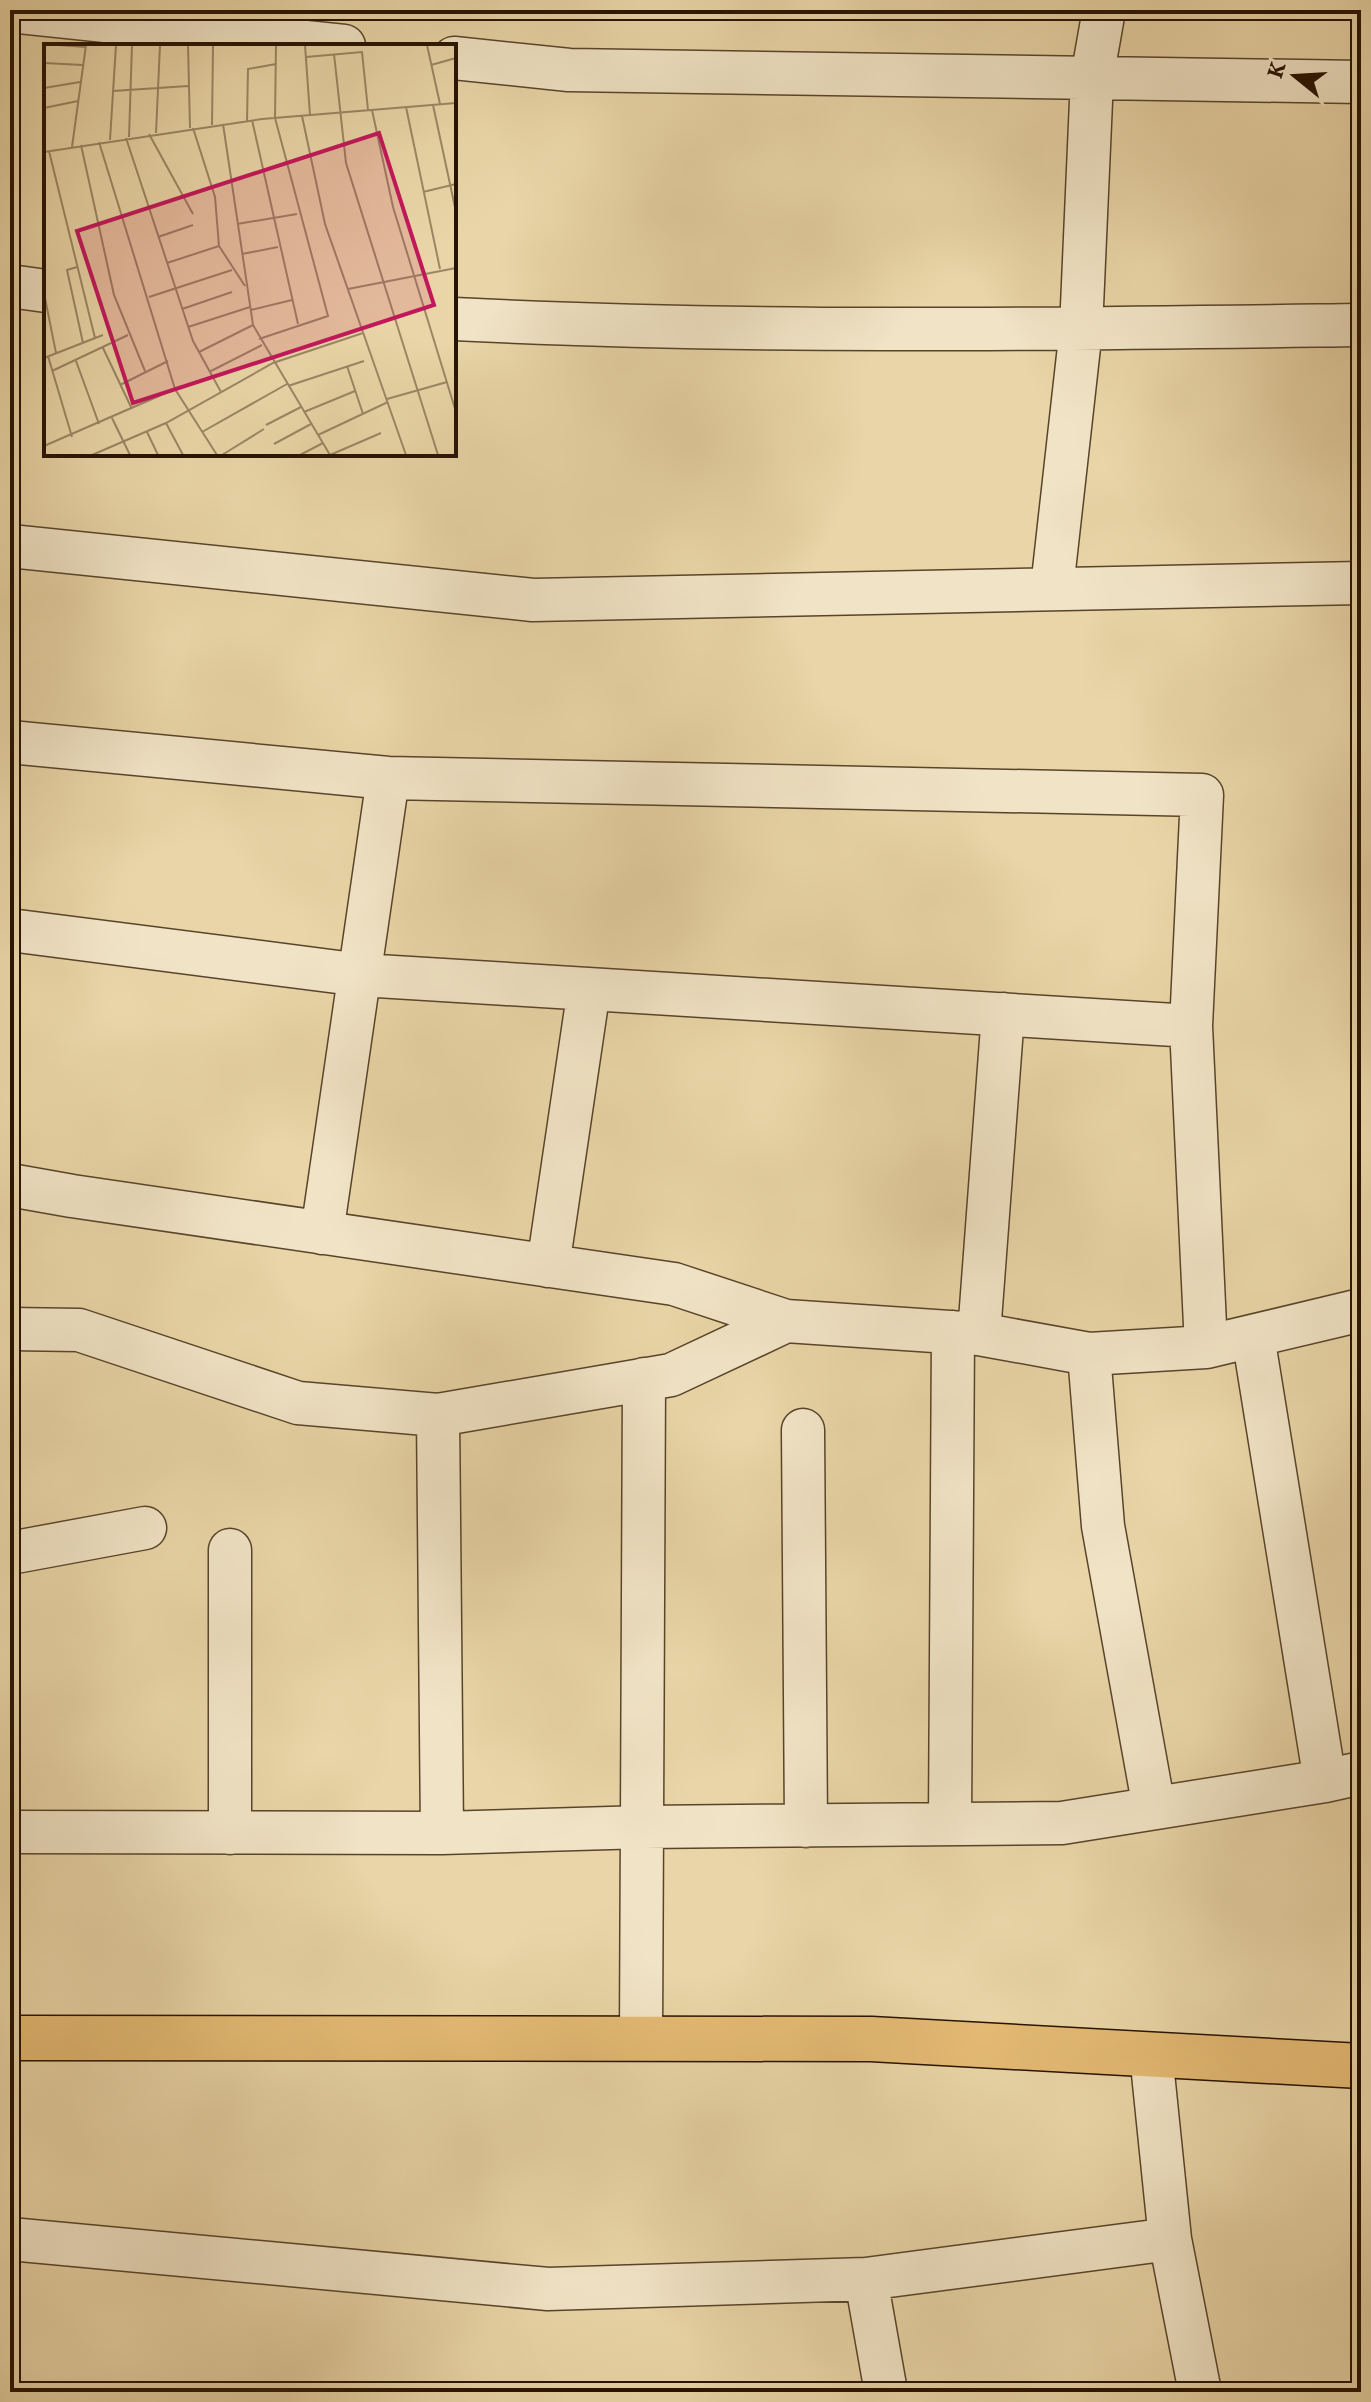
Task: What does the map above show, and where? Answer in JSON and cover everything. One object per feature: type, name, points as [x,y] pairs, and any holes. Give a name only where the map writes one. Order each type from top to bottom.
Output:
[{"type":"main road","points":[[10,2038],[871,2039],[1361,2066]]},
{"type":"street","points":[[1052,588],[1081,329],[1092,78],[1104,10]]},
{"type":"street","points":[[10,11],[325,44]]},
{"type":"street","points":[[456,58],[569,70],[1361,82]]},
{"type":"street","points":[[10,286],[44,291]]},
{"type":"street","points":[[456,319],[582,325],[1081,329],[1361,325]]},
{"type":"street","points":[[10,546],[533,600],[1361,583]]},
{"type":"street","points":[[10,742],[388,778],[1202,795],[1191,1026],[1206,1347]]},
{"type":"street","points":[[322,1233],[388,778]]},
{"type":"street","points":[[10,930],[361,975],[1191,1026]]},
{"type":"street","points":[[548,1266],[589,989]]},
{"type":"street","points":[[950,1824],[966,1333],[1003,1014]]},
{"type":"street","points":[[10,1185],[674,1284],[786,1321],[966,1333],[1089,1354],[1206,1347],[1361,1310]]},
{"type":"street","points":[[10,1329],[79,1330],[298,1403],[438,1415],[671,1375],[786,1321]]},
{"type":"street","points":[[10,1832],[442,1833],[644,1827],[1062,1823],[1343,1777],[1253,1336]]},
{"type":"street","points":[[1089,1354],[1103,1526],[1154,1808]]},
{"type":"street","points":[[641,2039],[644,1379]]},
{"type":"street","points":[[438,1415],[442,1833]]},
{"type":"street","points":[[803,1430],[806,1826]]},
{"type":"street","points":[[10,1553],[145,1528]]},
{"type":"street","points":[[230,1550],[230,1833]]},
{"type":"street","points":[[1151,2054],[1170,2239],[1200,2392]]},
{"type":"street","points":[[10,2239],[548,2289],[866,2279],[1170,2239]]},
{"type":"street","points":[[866,2279],[886,2392]]}]
